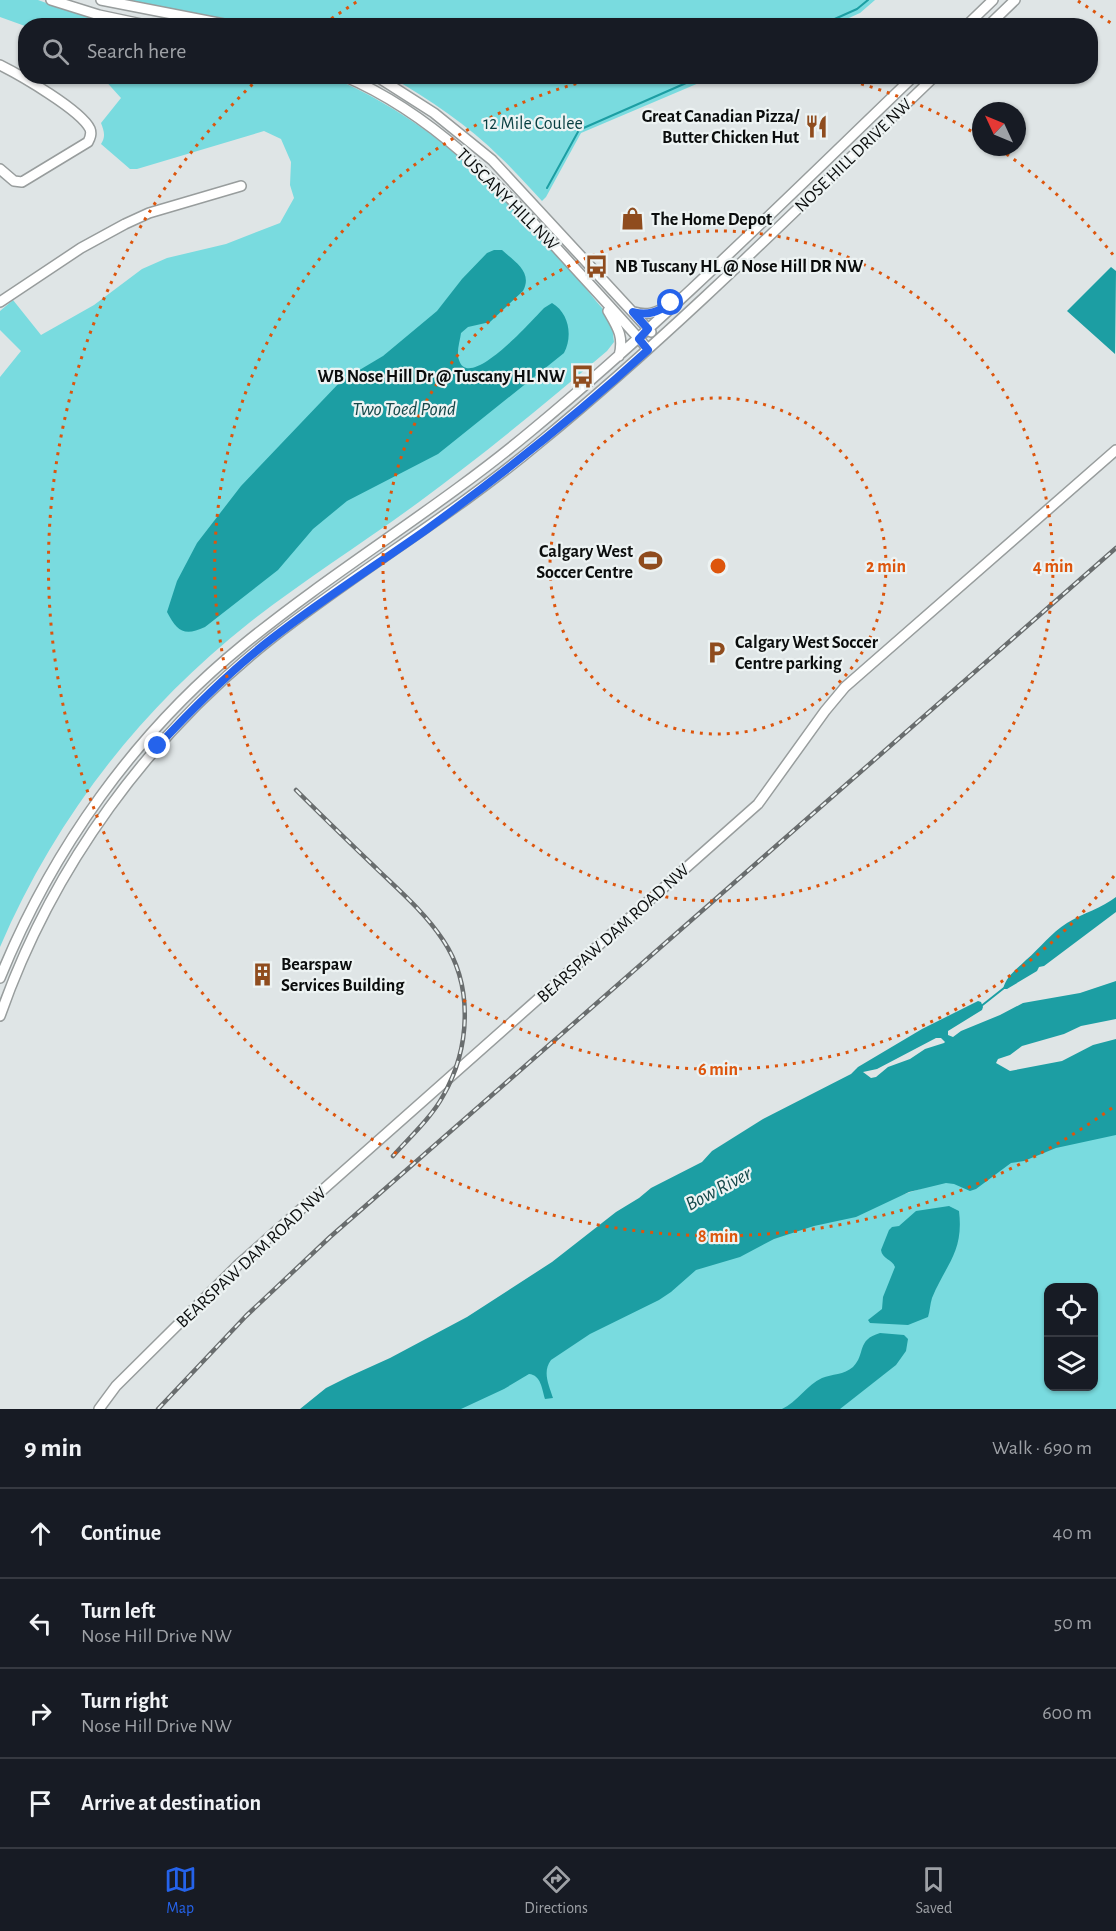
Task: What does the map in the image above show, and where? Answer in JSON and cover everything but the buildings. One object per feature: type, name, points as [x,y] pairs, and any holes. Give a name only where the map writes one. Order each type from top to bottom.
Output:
[{"type":"street","points":[[51,0],[113,18]]},
{"type":"street","points":[[101,0],[193,18]]},
{"type":"street","points":[[974,18],[993,0]]},
{"type":"street","points":[[996,18],[1015,0]]},
{"type":"street","points":[[0,65],[18,76]]},
{"type":"street","points":[[0,168],[14,181],[22,182],[88,142],[91,135],[89,127],[55,98],[32,84]]},
{"type":"street","name":"TUSCANY HILL NW","points":[[360,84],[414,115],[471,159],[502,188],[648,350]]},
{"type":"street","name":"TUSCANY HILL NW","points":[[389,84],[434,113],[492,160],[658,340]]},
{"type":"street","name":"NOSE HILL DRIVE NW","points":[[0,978],[39,893],[75,833],[116,775],[190,692],[283,613],[496,461],[639,339],[906,84]]},
{"type":"street","name":"NOSE HILL DRIVE NW","points":[[0,1016],[32,938],[71,866],[113,802],[158,746],[185,717],[222,680],[273,637],[473,495],[538,444],[648,350],[927,84]]},
{"type":"street","points":[[1,300],[81,248],[133,220],[149,213],[241,186]]},
{"type":"street","points":[[633,312],[643,315],[659,311],[704,279]]},
{"type":"street","points":[[597,293],[621,336],[619,356]]},
{"type":"street","name":"BEARSPAW DAM ROAD NW","points":[[99,1409],[116,1386],[238,1265],[758,804],[845,687],[1116,450]]},
{"type":"green space","points":[[0,0],[38,0],[98,18],[18,18],[18,23],[0,17]]},
{"type":"green space","points":[[129,0],[875,0],[860,13],[849,18],[218,18]]},
{"type":"green space","points":[[108,84],[346,84],[365,93],[427,131],[455,153],[507,201],[606,312],[611,321],[614,342],[607,351],[515,428],[419,502],[249,623],[171,692],[136,730],[74,811],[22,900],[0,947],[0,377],[21,351],[0,330],[0,311],[13,300],[41,335],[94,305],[142,269],[167,258],[226,244],[280,223],[294,198],[290,185],[291,162],[281,139],[264,131],[137,169],[130,169],[101,144],[104,134],[101,123],[121,98]]},
{"type":"green space","name":"12 Mile Coulee","points":[[402,84],[696,84],[581,133],[542,201],[488,145],[434,104]]},
{"type":"green space","points":[[1116,1125],[1116,1409],[456,1409],[696,1262]]},
{"type":"water","name":"Two Toed Pond","points":[[502,250],[517,263],[524,273],[526,284],[523,291],[490,322],[468,327],[461,333],[459,360],[465,368],[475,367],[488,361],[552,303],[558,307],[568,325],[567,346],[564,353],[438,454],[347,501],[313,529],[278,570],[205,627],[192,632],[178,628],[167,612],[177,581],[197,543],[241,486],[341,381],[383,356],[437,311],[462,279],[487,253]]},
{"type":"water","points":[[1111,267],[1116,271],[1115,354],[1067,311]]},
{"type":"water","points":[[1116,897],[1116,912],[1044,966],[1039,967],[1037,971],[1007,989],[1003,989],[1012,973],[1056,931],[1073,919]]},
{"type":"water","name":"Bow River","points":[[1116,981],[1116,1019],[1081,1026],[1064,1034],[1022,1046],[1010,1055],[998,1059],[996,1063],[1010,1071],[1062,1061],[1093,1045],[1116,1039],[1116,1135],[1056,1148],[1024,1161],[1011,1163],[970,1191],[946,1183],[909,1192],[856,1217],[814,1226],[774,1239],[740,1257],[696,1270],[659,1300],[590,1334],[551,1360],[547,1374],[553,1398],[545,1399],[539,1380],[529,1374],[504,1389],[461,1409],[300,1409],[326,1388],[390,1358],[467,1317],[552,1262],[651,1188],[702,1162],[712,1151],[763,1119],[851,1074],[858,1067],[922,1029],[978,1001],[981,1002],[982,1010],[948,1031],[948,1035],[953,1037],[961,1031],[1023,1003],[1080,993]],"holes":[[[936,1038],[941,1038],[944,1043],[925,1049],[910,1059],[888,1067],[876,1077],[871,1078],[863,1072],[877,1069]]]},
{"type":"water","points":[[949,1206],[959,1211],[959,1237],[953,1257],[932,1298],[928,1317],[908,1325],[870,1323],[868,1320],[882,1309],[883,1297],[895,1267],[881,1250],[889,1230],[899,1226],[916,1211]]},
{"type":"water","points":[[880,1333],[904,1335],[908,1339],[906,1351],[896,1365],[840,1409],[782,1409],[822,1378],[846,1372],[853,1367],[867,1339]]},
{"type":"waterway","points":[[837,18],[857,9],[868,0]]},
{"type":"waterway","points":[[547,188],[579,130],[684,84]]},
{"type":"waterway","points":[[980,1007],[1004,988]]},
{"type":"railway","points":[[158,1409],[246,1316],[330,1237],[1116,548]]},
{"type":"railway","points":[[296,790],[428,921],[443,940],[460,977],[465,1018],[459,1058],[452,1078],[433,1112],[393,1156]]},
{"type":"place","name":"Great Canadian Pizza/ Butter Chicken Hut","points":[[817,126]]},
{"type":"place","name":"The Home Depot","points":[[633,219]]},
{"type":"place","name":"NB Tuscany HL @ Nose Hill DR NW","points":[[597,266]]},
{"type":"place","name":"WB Nose Hill Dr @ Tuscany HL NW","points":[[583,376]]},
{"type":"place","name":"Calgary West Soccer Centre","points":[[651,561]]},
{"type":"place","name":"Calgary West Soccer Centre parking","points":[[717,652]]},
{"type":"place","name":"Bearspaw Services Building","points":[[263,974]]},
{"type":"route","points":[[158,746],[215,687],[273,637],[465,501],[538,444],[624,371],[648,350],[639,339],[648,329],[633,312],[648,314],[659,311],[671,303]]}]
